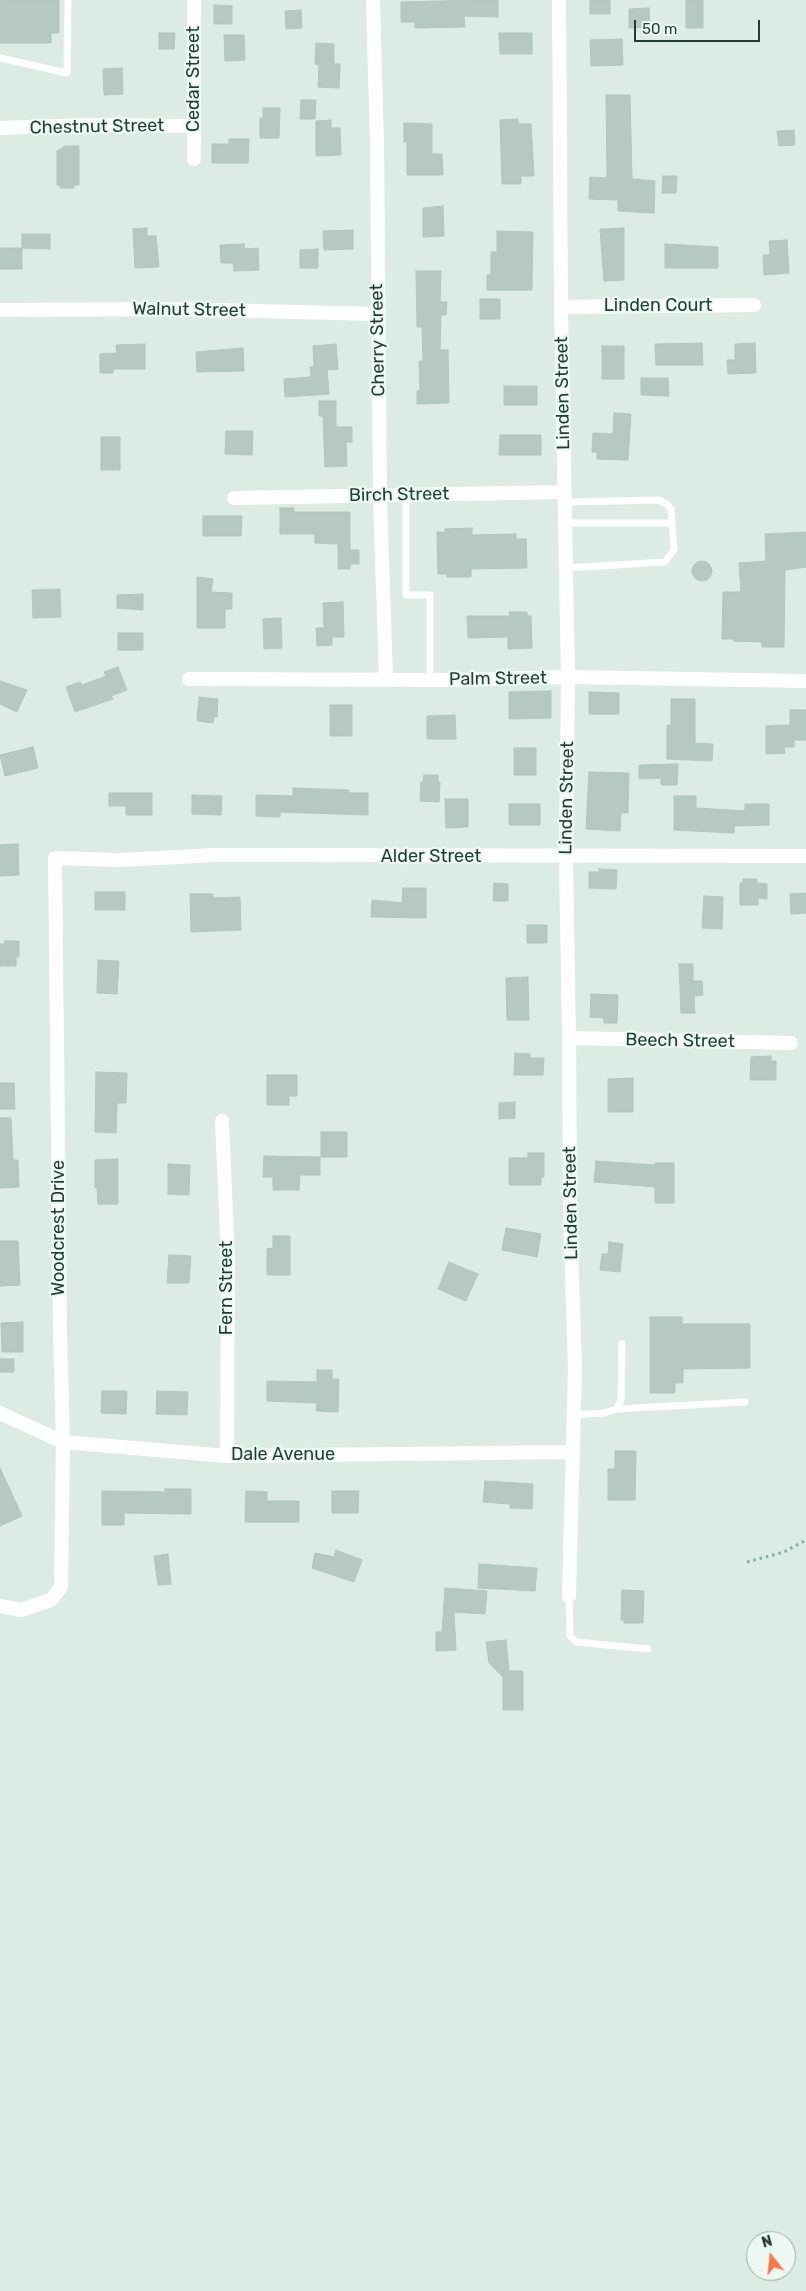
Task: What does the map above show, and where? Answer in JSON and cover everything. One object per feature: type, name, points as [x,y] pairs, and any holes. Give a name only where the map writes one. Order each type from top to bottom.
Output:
[{"type":"street","name":"Cedar Street","points":[[194,0],[194,159]]},
{"type":"street","name":"Cherry Street","points":[[373,0],[377,145],[380,496],[386,679]]},
{"type":"street","name":"Linden Street","points":[[560,0],[562,307],[568,677],[566,856],[570,1038],[570,1212],[575,1370],[569,1596]]},
{"type":"street","name":"Chestnut Street","points":[[0,128],[88,125],[194,126]]},
{"type":"street","name":"Linden Court","points":[[562,307],[754,305]]},
{"type":"street","name":"Walnut Street","points":[[0,310],[173,309],[378,314]]},
{"type":"street","name":"Birch Street","points":[[234,498],[406,495],[565,497]]},
{"type":"street","name":"Palm Street","points":[[189,679],[430,680],[568,677],[806,681]]},
{"type":"street","name":"Alder Street","points":[[55,858],[120,860],[252,855],[806,856]]},
{"type":"street","name":"Woodcrest Drive","points":[[0,1606],[21,1610],[50,1600],[61,1587],[63,1442],[55,858]]},
{"type":"street","name":"Beech Street","points":[[570,1038],[791,1043]]},
{"type":"street","name":"Fern Street","points":[[222,1121],[228,1260],[227,1456]]},
{"type":"street","name":"Dale Avenue","points":[[0,1414],[63,1442],[227,1456],[572,1452]]},
{"type":"lane","points":[[0,58],[67,73],[68,0]]},
{"type":"lane","points":[[406,495],[406,595],[430,594],[430,680]]},
{"type":"lane","points":[[565,497],[659,500],[667,504],[671,509],[674,550],[665,562],[566,568]]},
{"type":"lane","points":[[565,523],[672,523]]},
{"type":"lane","points":[[617,1409],[622,1400],[622,1344]]},
{"type":"lane","points":[[573,1415],[604,1413],[617,1409],[745,1402]]},
{"type":"lane","points":[[569,1596],[570,1636],[576,1642],[648,1649]]},
{"type":"path","points":[[747,1562],[784,1552],[806,1540]]},
{"type":"building","points":[[0,0],[59,0],[59,33],[51,33],[51,43],[0,43]]},
{"type":"building","points":[[498,0],[498,17],[464,16],[465,27],[415,28],[415,22],[401,22],[401,2]]},
{"type":"building","points":[[590,0],[610,0],[610,14],[590,14]]},
{"type":"building","points":[[686,0],[703,0],[703,28],[686,28]]},
{"type":"building","points":[[214,5],[232,6],[232,24],[214,24]]},
{"type":"building","points":[[649,8],[650,27],[629,28],[629,9]]},
{"type":"building","points":[[301,10],[302,28],[286,29],[285,11]]},
{"type":"building","points":[[159,33],[175,33],[174,49],[159,49]]},
{"type":"building","points":[[499,33],[532,33],[532,54],[500,54]]},
{"type":"building","points":[[224,35],[244,35],[245,60],[225,61]]},
{"type":"building","points":[[622,39],[623,65],[591,66],[590,40]]},
{"type":"building","points":[[316,43],[334,44],[334,64],[340,64],[339,88],[318,87],[319,65],[315,64]]},
{"type":"building","points":[[122,68],[123,94],[104,95],[103,69]]},
{"type":"building","points":[[606,95],[630,95],[632,179],[655,181],[654,213],[618,211],[618,200],[589,199],[590,177],[607,178]]},
{"type":"building","points":[[301,100],[316,100],[315,119],[300,119]]},
{"type":"building","points":[[263,108],[280,108],[279,138],[260,138],[260,118],[263,118]]},
{"type":"building","points":[[518,119],[518,124],[531,124],[534,176],[521,176],[521,184],[502,184],[500,120]]},
{"type":"building","points":[[331,120],[331,128],[340,128],[341,155],[316,156],[316,121]]},
{"type":"building","points":[[404,123],[432,124],[432,154],[442,154],[443,175],[407,175],[407,142],[404,142]]},
{"type":"building","points":[[794,130],[795,145],[779,146],[777,131]]},
{"type":"building","points":[[229,139],[249,139],[248,163],[212,163],[212,144],[229,144]]},
{"type":"building","points":[[65,146],[79,146],[79,185],[74,185],[74,188],[60,188],[60,185],[57,185],[57,151]]},
{"type":"building","points":[[663,176],[677,176],[676,193],[662,193]]},
{"type":"building","points":[[443,206],[444,236],[423,237],[423,208]]},
{"type":"building","points":[[147,228],[147,236],[156,236],[159,267],[135,268],[133,229]]},
{"type":"building","points":[[624,228],[624,280],[604,281],[600,229]]},
{"type":"building","points":[[353,230],[353,249],[324,250],[323,231]]},
{"type":"building","points":[[497,231],[533,232],[532,290],[487,290],[487,275],[491,275],[491,252],[497,252]]},
{"type":"building","points":[[22,234],[50,234],[50,249],[22,248]]},
{"type":"building","points":[[787,240],[789,273],[764,275],[763,255],[770,255],[769,241]]},
{"type":"building","points":[[244,244],[245,249],[258,248],[259,270],[234,271],[233,263],[221,263],[220,245]]},
{"type":"building","points":[[665,244],[718,247],[718,268],[665,268]]},
{"type":"building","points":[[0,248],[22,248],[22,269],[0,269]]},
{"type":"building","points":[[318,249],[318,268],[300,268],[300,250]]},
{"type":"building","points":[[416,271],[441,271],[440,302],[447,302],[446,315],[441,315],[440,350],[448,350],[449,403],[417,404],[417,391],[420,391],[419,361],[423,361],[422,327],[417,327]]},
{"type":"building","points":[[480,299],[500,299],[500,319],[480,319]]},
{"type":"building","points":[[702,343],[703,365],[656,365],[655,344]]},
{"type":"building","points":[[755,343],[756,373],[728,374],[727,360],[735,360],[735,344]]},
{"type":"building","points":[[145,344],[145,369],[113,369],[113,373],[100,373],[100,354],[117,353],[116,345]]},
{"type":"building","points":[[336,344],[338,369],[327,370],[329,394],[285,397],[284,379],[311,377],[310,367],[314,367],[313,346]]},
{"type":"building","points":[[602,346],[624,346],[624,379],[602,379]]},
{"type":"building","points":[[243,348],[244,371],[197,372],[196,352]]},
{"type":"building","points":[[641,378],[668,378],[669,396],[641,395]]},
{"type":"building","points":[[504,386],[537,386],[537,405],[504,405]]},
{"type":"building","points":[[319,401],[336,401],[336,427],[352,427],[352,442],[346,442],[347,466],[325,467],[323,416],[319,416]]},
{"type":"building","points":[[614,413],[631,414],[628,460],[597,459],[597,452],[592,452],[593,433],[613,434]]},
{"type":"building","points":[[226,431],[253,431],[252,455],[225,454]]},
{"type":"building","points":[[500,435],[541,435],[541,455],[499,455]]},
{"type":"building","points":[[101,437],[120,437],[120,470],[101,470]]},
{"type":"building","points":[[280,508],[294,508],[294,512],[350,512],[350,550],[359,550],[359,564],[350,564],[350,569],[338,569],[338,544],[315,543],[315,534],[280,534]]},
{"type":"building","points":[[203,516],[242,516],[241,536],[203,536]]},
{"type":"building","points":[[472,528],[472,535],[516,534],[516,539],[526,539],[527,568],[471,569],[471,577],[447,577],[447,574],[438,574],[437,532],[445,532],[445,529]]},
{"type":"building","points":[[806,532],[806,567],[785,570],[784,647],[762,647],[762,642],[722,639],[723,592],[741,592],[739,563],[766,561],[765,534]]},
{"type":"building","points":[[698,561],[706,561],[712,567],[712,575],[706,581],[698,581],[692,575],[692,567]]},
{"type":"building","points":[[197,577],[213,579],[211,592],[232,593],[232,609],[225,609],[225,628],[197,628]]},
{"type":"building","points":[[60,589],[61,617],[33,618],[32,590]]},
{"type":"building","points":[[143,594],[143,610],[117,608],[117,595]]},
{"type":"building","points":[[343,602],[344,637],[332,637],[332,645],[317,646],[316,628],[324,628],[323,603]]},
{"type":"building","points":[[509,612],[527,612],[527,616],[531,616],[532,648],[508,649],[508,637],[468,638],[467,616],[510,616]]},
{"type":"building","points":[[281,618],[282,648],[264,649],[263,619]]},
{"type":"building","points":[[118,633],[143,633],[143,650],[118,650]]},
{"type":"building","points":[[118,667],[127,690],[111,696],[113,699],[75,712],[66,687],[80,682],[82,685],[106,676],[104,672]]},
{"type":"building","points":[[0,681],[27,690],[17,712],[0,704]]},
{"type":"building","points":[[551,691],[551,718],[509,719],[509,692]]},
{"type":"building","points":[[589,692],[619,693],[619,714],[589,714]]},
{"type":"building","points":[[199,697],[218,699],[217,717],[214,717],[213,723],[197,721]]},
{"type":"building","points":[[671,699],[695,699],[695,743],[713,744],[712,761],[667,759],[667,725],[671,725]]},
{"type":"building","points":[[330,705],[352,705],[352,736],[330,736]]},
{"type":"building","points":[[790,710],[806,710],[806,740],[794,740],[794,747],[784,747],[785,753],[766,754],[766,726],[790,725]]},
{"type":"building","points":[[455,715],[456,739],[427,739],[427,716]]},
{"type":"building","points":[[33,747],[38,768],[5,776],[0,755]]},
{"type":"building","points":[[514,748],[536,748],[536,775],[514,775]]},
{"type":"building","points":[[678,764],[677,785],[661,785],[661,778],[639,779],[639,765]]},
{"type":"building","points":[[589,772],[629,773],[628,813],[621,813],[620,831],[586,829]]},
{"type":"building","points":[[424,775],[438,775],[438,782],[440,782],[439,802],[420,801],[421,782],[423,782]]},
{"type":"building","points":[[293,788],[349,790],[349,793],[368,793],[368,815],[280,812],[280,817],[256,816],[256,795],[293,796]]},
{"type":"building","points":[[109,793],[152,793],[152,815],[126,815],[126,806],[109,806]]},
{"type":"building","points":[[192,795],[222,796],[221,815],[192,814]]},
{"type":"building","points":[[674,796],[696,796],[696,808],[745,811],[745,804],[769,804],[769,825],[734,826],[734,833],[674,830]]},
{"type":"building","points":[[445,799],[468,799],[468,827],[446,828]]},
{"type":"building","points":[[509,804],[540,804],[540,825],[509,825]]},
{"type":"building","points":[[18,844],[19,875],[0,876],[0,845]]},
{"type":"building","points":[[599,869],[617,870],[616,889],[589,888],[589,872],[599,872]]},
{"type":"building","points":[[743,879],[757,879],[757,883],[767,884],[767,899],[758,898],[758,905],[740,905],[740,883],[743,883]]},
{"type":"building","points":[[494,883],[508,884],[508,901],[493,901]]},
{"type":"building","points":[[403,888],[426,888],[426,918],[371,917],[372,900],[402,903]]},
{"type":"building","points":[[95,892],[125,892],[125,910],[95,910]]},
{"type":"building","points":[[806,893],[806,913],[791,914],[790,894]]},
{"type":"building","points":[[190,894],[213,894],[213,898],[240,897],[241,930],[191,932]]},
{"type":"building","points":[[704,896],[723,897],[722,929],[702,928]]},
{"type":"building","points":[[527,925],[547,925],[547,943],[527,943]]},
{"type":"building","points":[[5,941],[19,941],[19,957],[16,957],[16,966],[0,966],[0,944],[4,944]]},
{"type":"building","points":[[98,960],[119,961],[117,994],[97,993]]},
{"type":"building","points":[[679,964],[693,964],[693,981],[702,981],[703,995],[694,996],[695,1013],[681,1013]]},
{"type":"building","points":[[528,977],[529,1020],[507,1020],[506,978]]},
{"type":"building","points":[[591,994],[618,995],[617,1023],[604,1023],[604,1018],[590,1017]]},
{"type":"building","points":[[515,1053],[530,1054],[530,1058],[544,1058],[543,1075],[514,1075]]},
{"type":"building","points":[[771,1056],[771,1061],[776,1061],[776,1080],[750,1080],[751,1057]]},
{"type":"building","points":[[96,1072],[127,1073],[126,1103],[117,1103],[116,1133],[95,1132]]},
{"type":"building","points":[[267,1075],[297,1075],[297,1096],[289,1096],[289,1105],[267,1105]]},
{"type":"building","points":[[633,1078],[633,1112],[608,1112],[608,1079]]},
{"type":"building","points":[[0,1083],[14,1083],[15,1109],[0,1109]]},
{"type":"building","points":[[515,1102],[515,1118],[499,1119],[499,1103]]},
{"type":"building","points":[[0,1118],[11,1118],[13,1160],[18,1160],[19,1187],[0,1188]]},
{"type":"building","points":[[321,1132],[347,1132],[347,1157],[321,1157]]},
{"type":"building","points":[[528,1153],[544,1153],[544,1177],[541,1177],[541,1185],[509,1185],[509,1158],[528,1158]]},
{"type":"building","points":[[264,1156],[320,1157],[320,1175],[300,1175],[299,1190],[273,1190],[273,1177],[263,1177]]},
{"type":"building","points":[[118,1159],[118,1204],[98,1204],[97,1188],[95,1188],[95,1160]]},
{"type":"building","points":[[596,1161],[655,1165],[655,1163],[674,1163],[674,1203],[655,1203],[655,1187],[594,1182]]},
{"type":"building","points":[[168,1164],[190,1165],[189,1195],[168,1194]]},
{"type":"building","points":[[506,1228],[541,1234],[537,1257],[502,1250]]},
{"type":"building","points":[[273,1236],[290,1236],[290,1275],[267,1275],[267,1249],[273,1248]]},
{"type":"building","points":[[0,1241],[18,1241],[20,1285],[0,1286]]},
{"type":"building","points":[[609,1242],[623,1244],[620,1272],[600,1270],[602,1254],[608,1254]]},
{"type":"building","points":[[169,1255],[191,1256],[189,1283],[167,1283]]},
{"type":"building","points":[[449,1262],[478,1274],[466,1301],[438,1289]]},
{"type":"building","points":[[650,1317],[682,1317],[682,1324],[750,1324],[750,1368],[683,1369],[683,1383],[675,1383],[675,1393],[650,1393]]},
{"type":"building","points":[[23,1322],[23,1352],[2,1352],[1,1323]]},
{"type":"building","points":[[0,1359],[14,1359],[14,1372],[0,1372]]},
{"type":"building","points":[[317,1370],[332,1370],[332,1379],[339,1379],[338,1412],[316,1411],[317,1403],[267,1401],[267,1381],[317,1382]]},
{"type":"building","points":[[102,1391],[127,1391],[126,1414],[101,1413]]},
{"type":"building","points":[[157,1391],[188,1392],[187,1415],[156,1414]]},
{"type":"building","points":[[615,1451],[636,1451],[635,1500],[608,1500],[608,1469],[615,1469]]},
{"type":"building","points":[[0,1468],[22,1516],[0,1526]]},
{"type":"building","points":[[485,1481],[533,1484],[532,1509],[510,1508],[510,1504],[483,1502]]},
{"type":"building","points":[[165,1489],[191,1489],[191,1514],[124,1513],[124,1525],[102,1525],[102,1491],[165,1492]]},
{"type":"building","points":[[246,1491],[267,1492],[267,1501],[299,1501],[299,1522],[245,1522]]},
{"type":"building","points":[[332,1491],[359,1491],[358,1513],[332,1513]]},
{"type":"building","points":[[336,1550],[362,1560],[354,1582],[312,1568],[315,1553],[334,1557]]},
{"type":"building","points":[[168,1554],[171,1584],[158,1585],[154,1556]]},
{"type":"building","points":[[479,1564],[537,1568],[535,1591],[478,1588]]},
{"type":"building","points":[[445,1588],[487,1591],[485,1614],[454,1612],[456,1650],[436,1651],[436,1632],[442,1632]]},
{"type":"building","points":[[622,1590],[644,1591],[643,1623],[624,1623],[624,1620],[621,1620]]},
{"type":"building","points":[[506,1640],[509,1671],[523,1671],[523,1710],[503,1710],[503,1677],[489,1663],[486,1642]]}]
